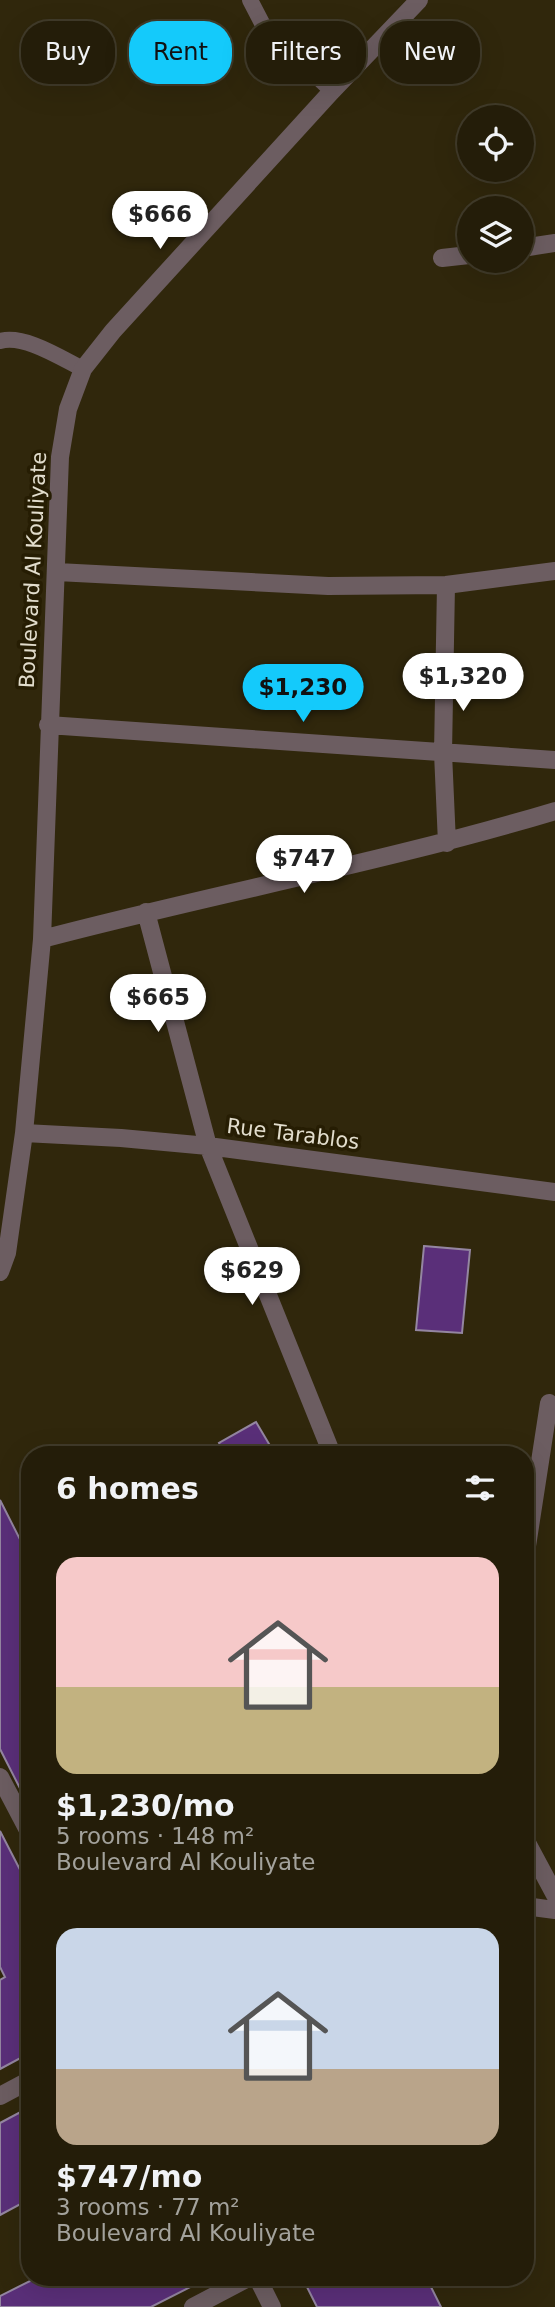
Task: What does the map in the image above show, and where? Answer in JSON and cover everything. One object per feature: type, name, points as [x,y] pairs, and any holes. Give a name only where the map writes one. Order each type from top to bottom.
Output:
[{"type":"street","name":"Boulevard Al Kouliyate","points":[[0,1272],[6,1253],[24,1133],[42,939],[60,457],[68,409],[83,369],[113,331],[332,91],[419,0]]},
{"type":"street","points":[[534,246],[555,243]]},
{"type":"street","points":[[442,258],[457,256]]},
{"type":"street","points":[[57,572],[328,586],[446,585],[555,571]]},
{"type":"street","points":[[446,585],[443,753],[447,843]]},
{"type":"street","points":[[48,725],[555,760]]},
{"type":"street","points":[[42,939],[146,912],[447,843],[555,811]]},
{"type":"street","points":[[146,912],[208,1146],[329,1446]]},
{"type":"street","name":"Rue Tarablos","points":[[24,1133],[208,1146],[555,1192]]},
{"type":"street","points":[[534,1500],[549,1403]]},
{"type":"street","points":[[0,1777],[21,1817]]},
{"type":"street","points":[[534,1856],[555,1895]]},
{"type":"street","points":[[534,1907],[555,1910]]},
{"type":"street","points":[[0,2096],[21,2085]]},
{"type":"street","points":[[193,2307],[233,2286]]},
{"type":"street","points":[[262,2286],[272,2307]]},
{"type":"lane","points":[[250,0],[263,25],[332,91]]},
{"type":"lane","points":[[0,341],[9,338],[27,342],[83,369]]},
{"type":"building","points":[[424,1246],[470,1250],[462,1333],[416,1330]]},
{"type":"building","points":[[256,1422],[270,1446],[221,1446],[219,1443]]},
{"type":"building","points":[[0,1500],[21,1541],[21,1790],[0,1749]]},
{"type":"building","points":[[0,1831],[21,1872],[21,2058],[0,2069],[0,1980],[5,1977],[0,1967]]},
{"type":"building","points":[[21,2112],[21,2204],[0,2215],[0,2123]]},
{"type":"building","points":[[21,2286],[192,2286],[151,2307],[0,2307],[0,2296]]},
{"type":"building","points":[[306,2286],[430,2286],[441,2307],[317,2307]]}]
